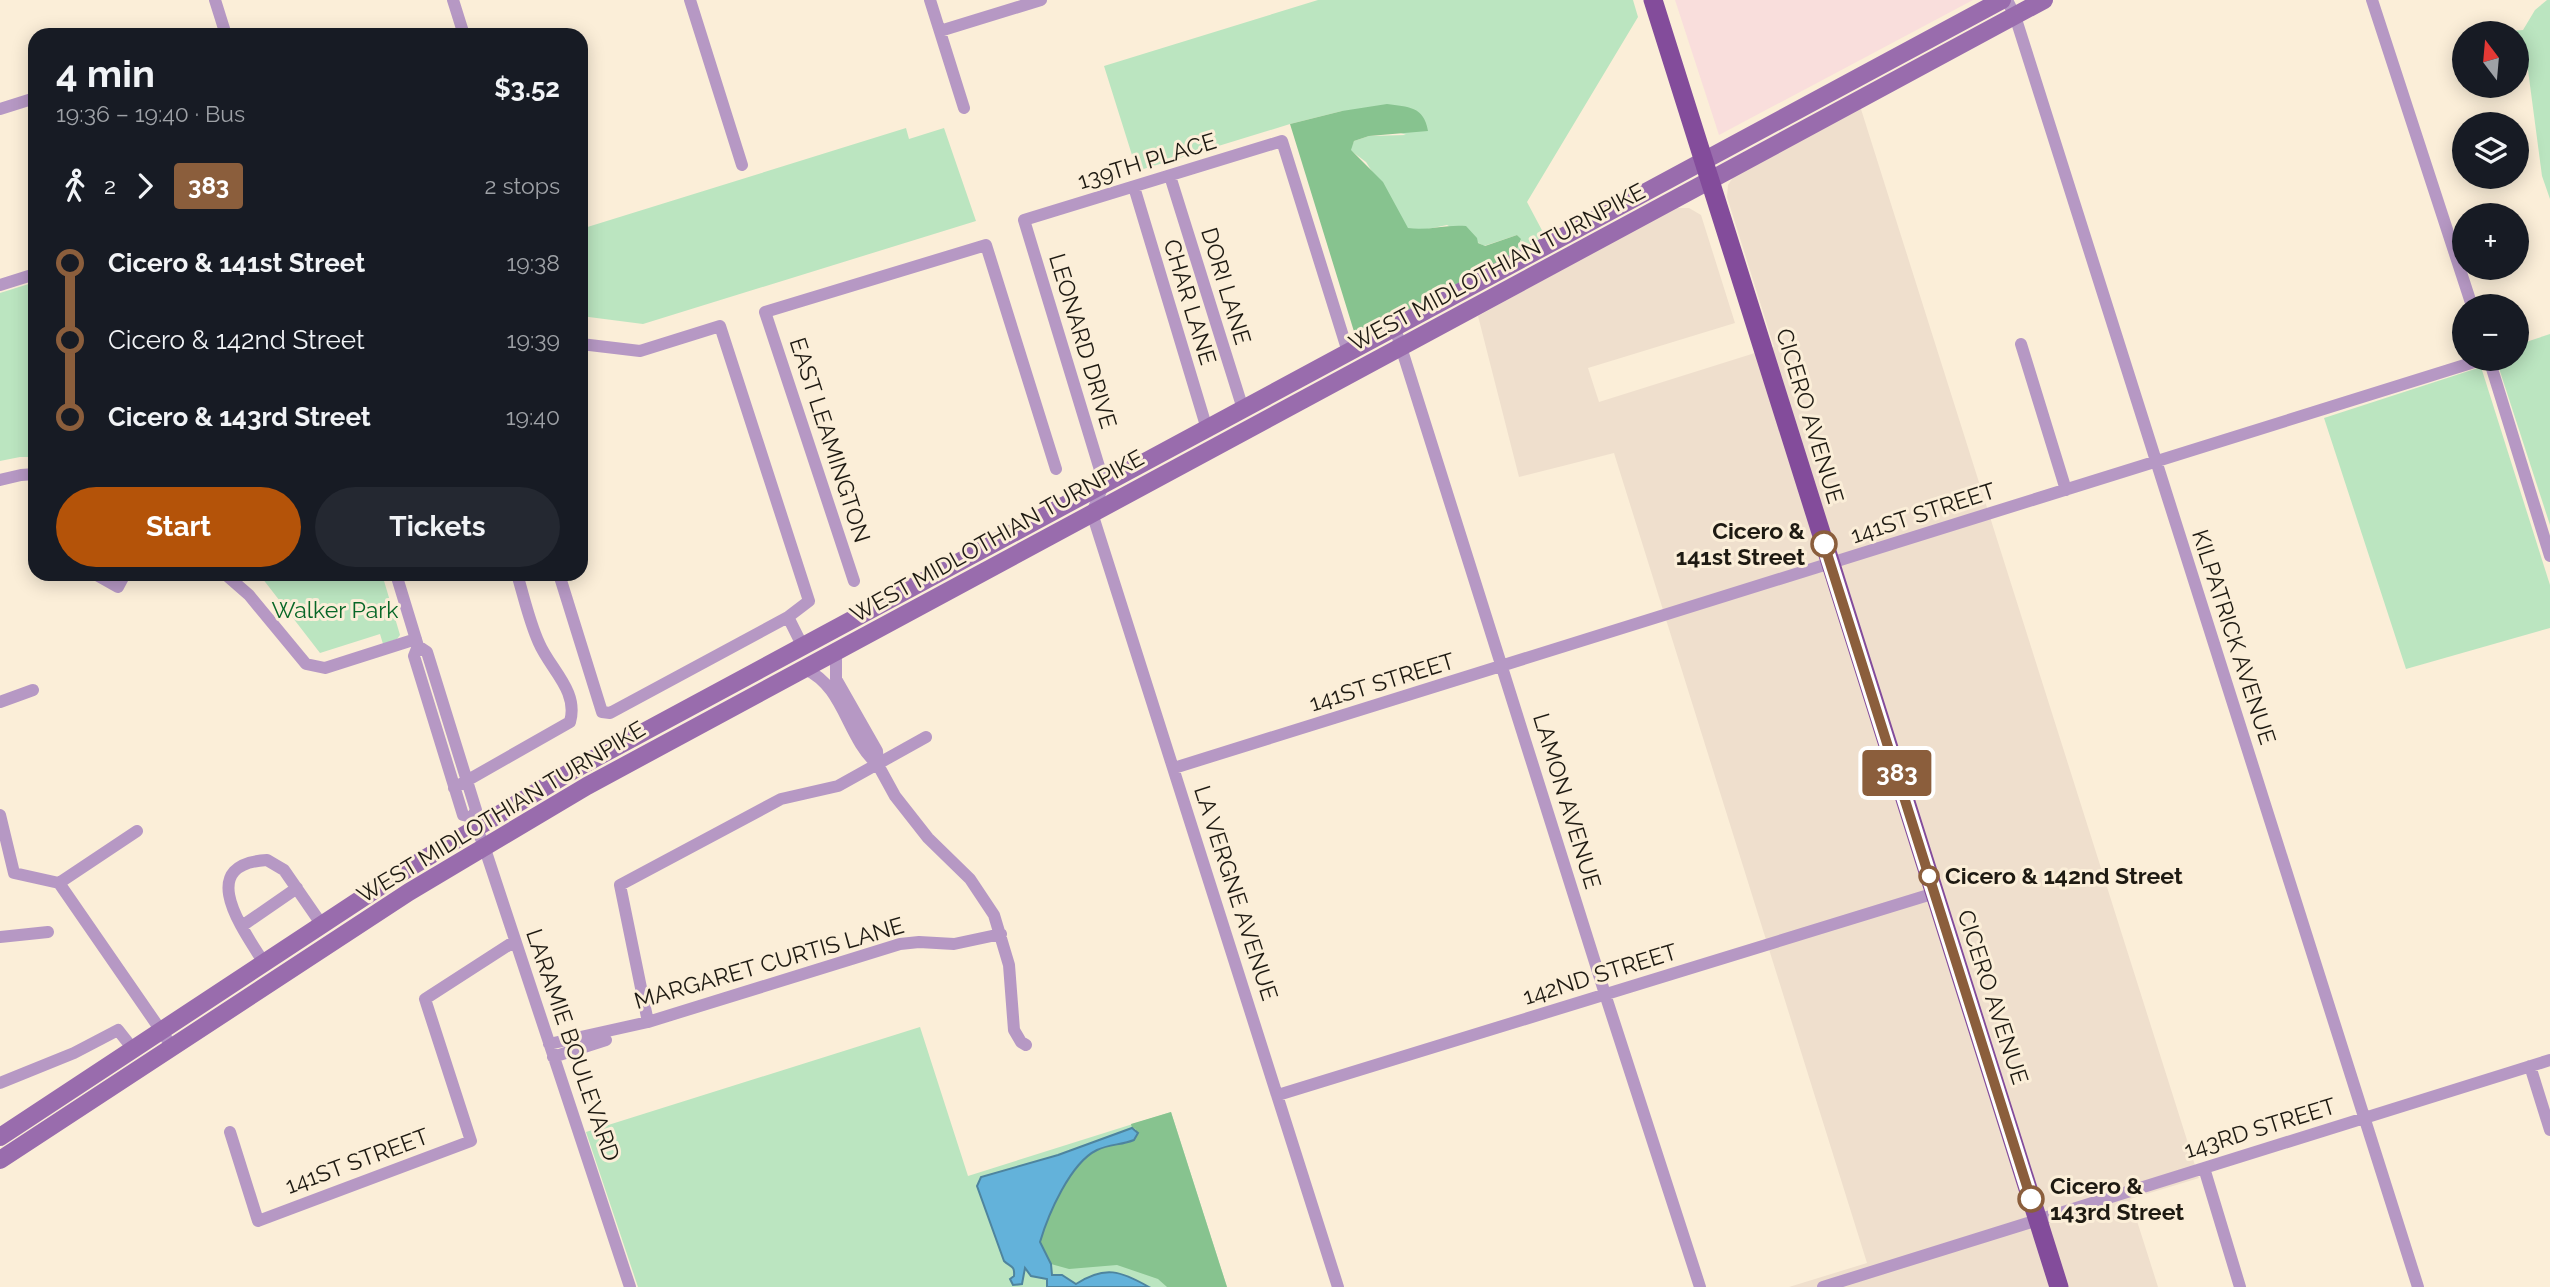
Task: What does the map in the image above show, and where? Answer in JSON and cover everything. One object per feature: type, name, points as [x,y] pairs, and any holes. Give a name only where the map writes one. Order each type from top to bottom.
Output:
[{"type":"main road","name":"CICERO AVENUE","points":[[1653,0],[2059,1287]]},
{"type":"main road","name":"WEST MIDLOTHIAN TURNPIKE","points":[[0,1137],[474,822],[1704,160],[2008,5],[2044,0]]},
{"type":"main road","name":"WEST MIDLOTHIAN TURNPIKE","points":[[0,1160],[409,892],[587,786],[1710,180],[2008,5]]},
{"type":"main road","points":[[803,647],[820,661]]},
{"type":"street","points":[[215,0],[224,28]]},
{"type":"street","points":[[453,0],[462,28]]},
{"type":"street","points":[[690,0],[742,165]]},
{"type":"street","points":[[930,0],[964,108]]},
{"type":"street","points":[[940,31],[1041,0]]},
{"type":"street","points":[[2372,0],[2468,294]]},
{"type":"street","name":"KILPATRICK AVENUE","points":[[2008,5],[2418,1287]]},
{"type":"street","points":[[0,109],[28,100]]},
{"type":"street","name":"139TH PLACE","points":[[1024,220],[1282,141],[1348,352]]},
{"type":"street","name":"DORI LANE","points":[[1170,176],[1243,409]]},
{"type":"street","name":"CHAR LANE","points":[[1134,187],[1207,429]]},
{"type":"street","name":"LEONARD DRIVE","points":[[1024,220],[1104,483]]},
{"type":"street","name":"EAST LEAMINGTON","points":[[854,580],[765,312],[986,245],[1056,469]]},
{"type":"street","points":[[0,285],[28,276]]},
{"type":"street","points":[[561,581],[602,712],[610,713],[788,617],[809,601],[720,327],[640,351],[588,345]]},
{"type":"street","name":"LAMON AVENUE","points":[[1395,328],[1700,1287]]},
{"type":"street","points":[[2021,344],[2066,490]]},
{"type":"street","name":"141ST STREET","points":[[1174,768],[2452,370]]},
{"type":"street","points":[[2491,371],[2550,556]]},
{"type":"street","points":[[0,481],[28,474]]},
{"type":"street","points":[[1092,513],[1104,483]]},
{"type":"street","name":"LA VERGNE AVENUE","points":[[1092,513],[1338,1287]]},
{"type":"street","points":[[107,581],[118,587],[121,581]]},
{"type":"street","points":[[233,581],[249,595],[306,664],[325,668],[417,643]]},
{"type":"street","name":"LARAMIE BOULEVARD","points":[[398,581],[417,643],[414,656],[454,788],[463,815],[474,822]]},
{"type":"street","points":[[454,788],[570,722],[573,715],[572,702],[564,683],[539,642],[519,581]]},
{"type":"street","points":[[788,617],[803,647]]},
{"type":"street","name":"LARAMIE BOULEVARD","points":[[417,643],[427,652],[476,810],[474,822],[631,1287]]},
{"type":"street","points":[[820,661],[817,674],[829,686],[867,755],[878,765],[912,821],[984,897],[1001,934],[1010,974],[1014,1030],[1026,1045]]},
{"type":"street","points":[[820,661],[836,679],[877,751],[878,765]]},
{"type":"street","points":[[0,702],[33,691]]},
{"type":"street","points":[[648,1022],[620,885],[780,799],[829,790],[926,737]]},
{"type":"street","points":[[0,815],[14,873],[59,883],[173,1048]]},
{"type":"street","points":[[59,883],[137,831]]},
{"type":"street","points":[[264,963],[233,914],[227,887],[245,864],[256,861],[275,863],[284,870],[322,925]]},
{"type":"street","points":[[242,926],[297,888]]},
{"type":"street","name":"142ND STREET","points":[[1278,1095],[1935,893]]},
{"type":"street","points":[[0,937],[48,932]]},
{"type":"street","name":"MARGARET CURTIS LANE","points":[[551,1051],[637,1030],[648,1022],[880,949],[919,942],[968,943],[1001,934]]},
{"type":"street","name":"141ST STREET","points":[[230,1132],[258,1221],[471,1142],[425,999],[515,941]]},
{"type":"street","points":[[0,1083],[74,1053],[118,1030],[133,1049]]},
{"type":"street","name":"143RD STREET","points":[[1823,1287],[2550,1059]]},
{"type":"street","points":[[2530,1066],[2550,1130]]},
{"type":"street","points":[[2204,1168],[2240,1287]]},
{"type":"shaded area","points":[[1675,0],[1973,0],[1719,135]]},
{"type":"shaded area","points":[[1860,106],[2199,1178],[2130,1199],[2158,1287],[1789,1287],[1867,1263],[1614,453],[1519,477],[1478,316],[1674,208],[1689,208],[1701,215],[1735,323],[1588,368],[1599,402],[1774,347],[1727,197],[1728,185],[1736,173]]},
{"type":"green space","points":[[1318,0],[1633,0],[1638,17],[1527,202],[1545,236],[1516,252],[1521,240],[1517,235],[1484,246],[1447,225],[1423,230],[1408,229],[1366,162],[1350,150],[1354,141],[1369,136],[1406,135],[1342,111],[1290,124],[1137,171],[1104,66]]},
{"type":"green space","points":[[2550,0],[2550,199],[2542,176],[2529,78],[2528,21],[2535,10]]},
{"type":"green space","points":[[1387,104],[1408,107],[1419,112],[1428,131],[1369,136],[1354,141],[1351,150],[1383,182],[1408,228],[1466,226],[1478,243],[1485,246],[1517,235],[1521,239],[1516,252],[1356,338],[1290,124],[1342,111]]},
{"type":"green space","points":[[906,128],[909,139],[944,128],[976,221],[643,324],[588,317],[588,227]]},
{"type":"green space","points":[[28,284],[28,457],[0,461],[0,293]]},
{"type":"green space","points":[[2550,334],[2550,525],[2500,371],[2529,371],[2529,341]]},
{"type":"green space","points":[[2469,371],[2482,371],[2550,585],[2550,628],[2406,669],[2324,418]]},
{"type":"green space","name":"Walker Park","points":[[264,581],[384,581],[400,635],[397,639],[383,644],[380,634],[320,653]]},
{"type":"green space","points":[[920,1027],[968,1176],[1171,1112],[1227,1287],[638,1287],[586,1132]]},
{"type":"green space","points":[[1171,1112],[1227,1287],[1167,1287],[1158,1279],[1117,1265],[1069,1269],[1051,1264],[1040,1242],[1053,1207],[1074,1170],[1095,1151],[1127,1143],[1136,1129],[1132,1128],[1131,1124]]},
{"type":"water","points":[[1132,1128],[1138,1133],[1134,1140],[1097,1150],[1078,1166],[1054,1204],[1040,1242],[1051,1264],[1052,1275],[1062,1275],[1076,1284],[1096,1274],[1113,1272],[1149,1287],[1047,1287],[1047,1279],[1031,1276],[1025,1268],[1022,1284],[1013,1285],[1010,1279],[1014,1276],[1014,1270],[1004,1261],[977,1186],[981,1177],[1058,1155]]},
{"type":"bus line","name":"383","points":[[1824,544],[2031,1199]]},
{"type":"place","name":"Cicero & 141st Street","points":[[1824,544]]},
{"type":"place","name":"Cicero & 142nd Street","points":[[1929,876]]},
{"type":"place","name":"Cicero & 143rd Street","points":[[2031,1199]]}]
